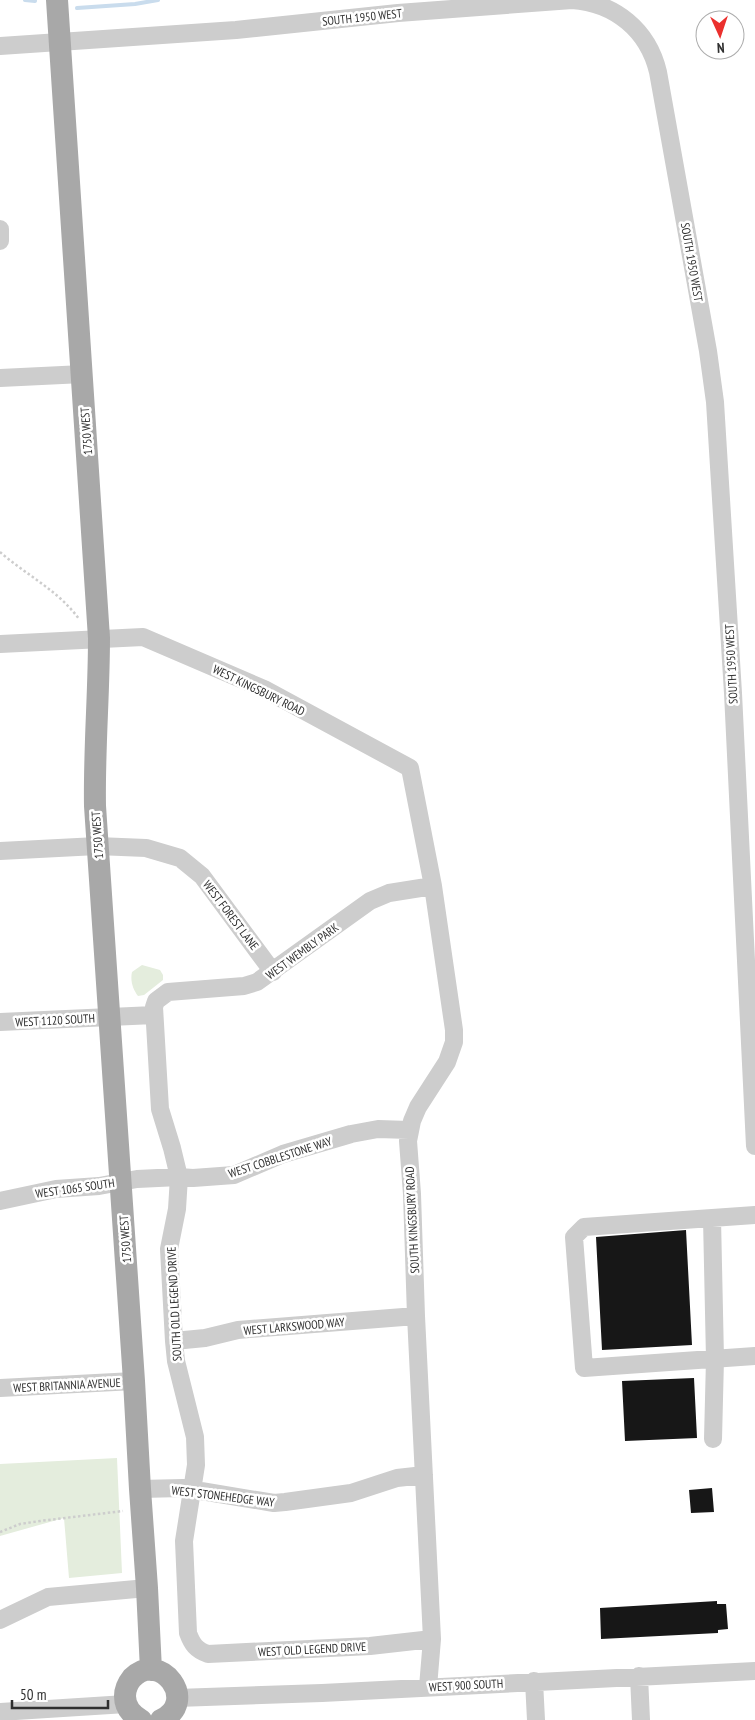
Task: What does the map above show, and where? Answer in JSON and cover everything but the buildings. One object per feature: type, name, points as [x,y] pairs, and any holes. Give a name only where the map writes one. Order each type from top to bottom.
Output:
[{"type":"main road","name":"1750 WEST","points":[[57,0],[99,638],[98,708],[94,762],[97,846],[134,1382],[147,1588],[150,1670]]},
{"type":"main road","points":[[134,1712],[125,1696],[130,1681],[135,1675],[150,1670],[158,1671],[172,1680],[176,1687],[177,1698],[176,1706],[171,1714],[161,1720]]},
{"type":"street","name":"SOUTH 1950 WEST","points":[[0,46],[236,30],[398,13],[572,0],[594,3],[615,12],[633,25],[647,42],[656,62],[658,72],[708,352],[715,402],[732,684],[755,1146]]},
{"type":"street","points":[[0,229],[0,241]]},
{"type":"street","points":[[0,378],[83,374]]},
{"type":"street","name":"WEST KINGSBURY ROAD","points":[[0,644],[143,637],[264,690],[410,768]]},
{"type":"street","name":"SOUTH KINGSBURY ROAD","points":[[410,768],[433,886],[453,1014],[454,1042],[447,1062],[418,1107],[409,1130],[408,1141],[432,1639],[428,1687]]},
{"type":"street","name":"WEST FOREST LANE","points":[[0,851],[97,846],[146,848],[180,858],[202,876],[273,972]]},
{"type":"street","name":"WEST WEMBLY PARK","points":[[163,994],[175,991],[244,986],[257,982],[370,901],[388,893],[433,886]]},
{"type":"street","name":"SOUTH OLD LEGEND DRIVE","points":[[163,994],[156,1001],[154,1015],[160,1109],[179,1177],[177,1209],[168,1249],[174,1341],[176,1361],[195,1437],[196,1465],[184,1541],[188,1633],[194,1646]]},
{"type":"street","points":[[110,1017],[154,1015]]},
{"type":"street","name":"WEST 1120 SOUTH","points":[[0,1022],[110,1017]]},
{"type":"street","name":"WEST COBBLESTONE WAY","points":[[121,1182],[137,1179],[234,1175],[283,1154],[351,1134],[378,1129],[409,1130]]},
{"type":"street","name":"WEST 1065 SOUTH","points":[[0,1201],[56,1189],[99,1186],[121,1182]]},
{"type":"street","points":[[755,1215],[584,1227],[574,1237],[584,1368],[755,1356]]},
{"type":"street","points":[[712,1218],[716,1359],[713,1439]]},
{"type":"street","name":"WEST LARKSWOOD WAY","points":[[174,1341],[205,1338],[238,1330],[416,1316]]},
{"type":"street","name":"WEST BRITANNIA AVENUE","points":[[0,1388],[134,1382]]},
{"type":"street","name":"WEST STONEHEDGE WAY","points":[[140,1490],[183,1488],[274,1503],[351,1493],[397,1478],[424,1475]]},
{"type":"street","points":[[0,1620],[48,1597],[147,1588]]},
{"type":"street","name":"WEST OLD LEGEND DRIVE","points":[[194,1646],[200,1652],[208,1654],[370,1646],[432,1639]]},
{"type":"street","name":"WEST 900 SOUTH","points":[[177,1698],[200,1699],[755,1670]]},
{"type":"street","points":[[638,1676],[641,1720]]},
{"type":"street","points":[[534,1682],[536,1720]]},
{"type":"street","points":[[0,1712],[134,1712]]},
{"type":"path","points":[[0,552],[69,605],[79,619]]},
{"type":"path","points":[[0,1532],[20,1524],[123,1512]]},
{"type":"green space","points":[[142,965],[160,970],[163,980],[144,995],[138,996],[132,985],[131,975],[132,972]]},
{"type":"green space","points":[[117,1458],[122,1573],[69,1578],[64,1518],[0,1536],[0,1464]]},
{"type":"waterway","points":[[25,0],[35,1]]},
{"type":"waterway","points":[[77,8],[135,4],[158,0]]}]
